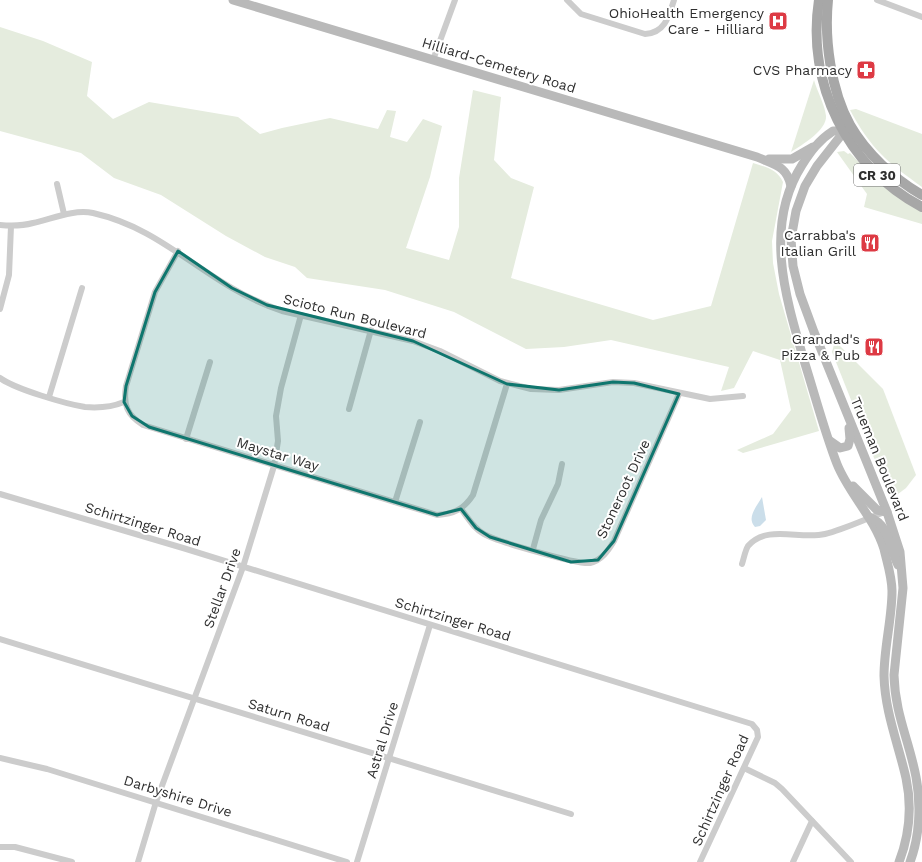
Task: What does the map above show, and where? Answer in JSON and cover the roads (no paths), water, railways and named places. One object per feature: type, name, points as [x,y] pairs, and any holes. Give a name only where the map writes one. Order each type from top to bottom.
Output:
[{"type":"main road","name":"Hilliard-Cemetery Road","points":[[233,0],[757,158],[783,168],[789,175],[791,186]]},
{"type":"main road","points":[[818,0],[817,41],[821,79],[834,115],[846,128]]},
{"type":"main road","points":[[828,0],[827,39],[832,72],[846,128]]},
{"type":"main road","points":[[846,128],[833,130],[814,147],[791,186],[784,211],[780,237],[781,267],[785,287],[813,389],[830,441],[838,464],[869,517],[883,546],[892,588],[884,674],[886,704],[906,779],[909,808],[905,842],[899,862]]},
{"type":"main road","name":"CR 30","points":[[846,128],[896,178],[922,195]]},
{"type":"main road","name":"CR 30","points":[[846,128],[864,161],[881,178],[901,194],[922,207]]},
{"type":"main road","name":"Trueman Boulevard","points":[[846,128],[817,166],[805,186],[796,211],[791,239],[793,266],[800,294],[897,539],[903,573],[901,610],[894,675],[897,709],[916,776],[918,792],[918,827],[910,862]]},
{"type":"main road","name":"Hilliard-Cemetery Road","points":[[757,158],[784,160],[792,159],[814,147]]},
{"type":"main road","points":[[785,287],[791,292],[800,294]]},
{"type":"main road","points":[[830,441],[840,448],[846,447],[850,442],[851,434],[846,413]]},
{"type":"main road","points":[[846,479],[877,510],[887,512]]},
{"type":"main road","points":[[869,517],[877,520],[886,531],[896,560],[903,573]]},
{"type":"street","points":[[433,60],[455,0]]},
{"type":"street","points":[[567,0],[581,14],[649,34],[660,29],[666,23],[674,0]]},
{"type":"street","points":[[877,0],[922,17]]},
{"type":"street","points":[[57,184],[64,214]]},
{"type":"street","name":"Scioto Run Boulevard","points":[[0,225],[10,226],[32,224],[64,214],[91,213],[119,221],[140,230],[178,251],[232,288],[267,305],[301,315],[414,341],[507,384],[531,389],[558,390],[613,382],[634,383],[679,394],[710,399],[723,396],[743,396]]},
{"type":"street","points":[[0,309],[9,275],[10,226]]},
{"type":"street","points":[[0,378],[16,387],[84,407],[102,407],[124,402],[126,386],[151,305],[162,278],[178,251]]},
{"type":"street","points":[[50,397],[82,288]]},
{"type":"street","name":"Stellar Drive","points":[[138,862],[156,802],[243,567],[274,466],[278,441],[276,416],[281,388],[301,315]]},
{"type":"street","points":[[349,409],[371,330]]},
{"type":"street","points":[[186,439],[210,362]]},
{"type":"street","points":[[461,509],[468,502],[476,487],[507,384]]},
{"type":"street","name":"Stoneroot Drive","points":[[461,509],[476,528],[482,533],[533,550],[580,563],[589,563],[598,560],[604,555],[614,541],[679,394]]},
{"type":"street","name":"Maystar Way","points":[[124,402],[132,416],[143,425],[186,439],[437,515],[449,514],[461,509]]},
{"type":"street","points":[[395,502],[420,422]]},
{"type":"street","points":[[533,550],[541,520],[558,484],[562,464]]},
{"type":"street","name":"Schirtzinger Road","points":[[0,494],[243,567],[752,724],[758,730],[758,737],[700,862]]},
{"type":"street","points":[[742,564],[749,546],[766,536],[779,534],[808,536],[824,534],[869,517],[887,512]]},
{"type":"street","name":"Astral Drive","points":[[357,862],[430,625]]},
{"type":"street","name":"Saturn Road","points":[[0,640],[572,814]]},
{"type":"street","name":"Darbyshire Drive","points":[[0,758],[47,769],[347,862]]},
{"type":"street","points":[[744,768],[775,783],[851,862]]},
{"type":"street","points":[[793,862],[812,821]]},
{"type":"street","points":[[0,847],[15,847],[72,862]]},
{"type":"water","points":[[762,497],[766,520],[760,526],[755,527],[752,516]]},
{"type":"place","name":"OhioHealth Emergency Care - Hilliard","points":[[778,21]]},
{"type":"place","name":"CVS Pharmacy","points":[[866,70]]},
{"type":"place","name":"Carrabba's Italian Grill","points":[[870,243]]},
{"type":"place","name":"Grandad's Pizza & Pub","points":[[874,347]]}]
